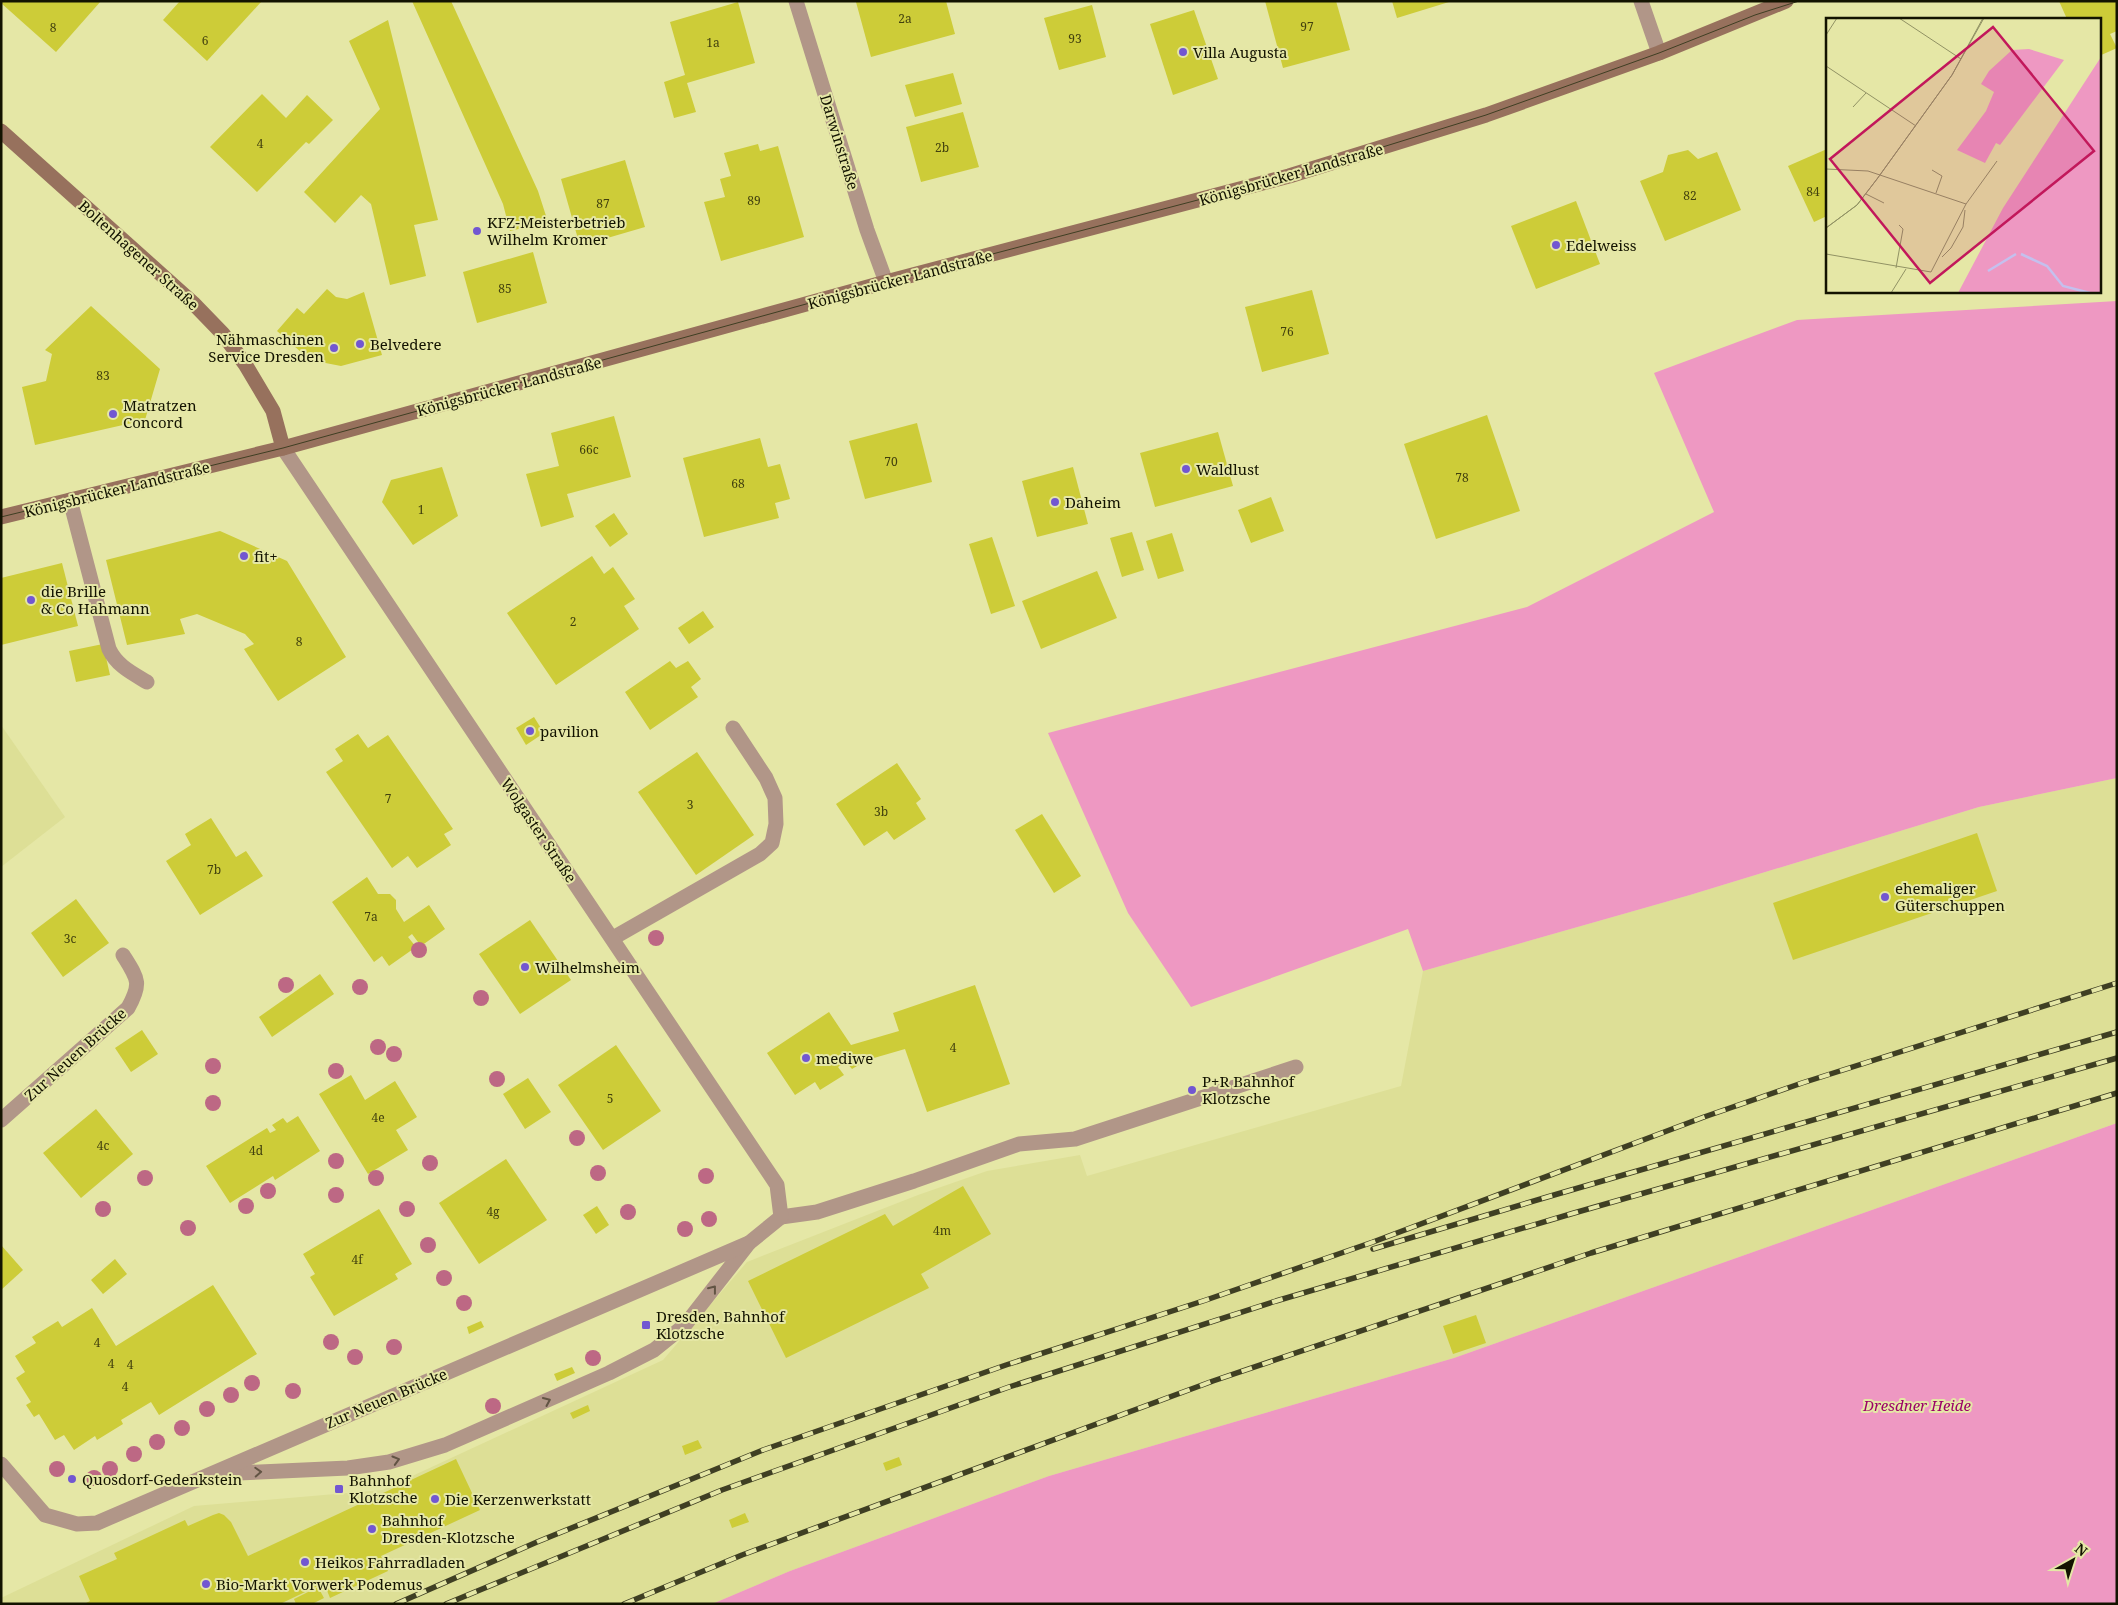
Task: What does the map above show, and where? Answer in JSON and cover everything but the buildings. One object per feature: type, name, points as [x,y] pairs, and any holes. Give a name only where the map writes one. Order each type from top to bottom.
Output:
[{"type":"main road","name":"Königsbrücker Landstraße","points":[[1,517],[283,448],[886,282],[1289,176],[1486,115],[1659,52],[1786,1]]},
{"type":"main road","name":"Boltenhagener Straße","points":[[1,130],[193,303],[223,334],[245,364],[272,411],[283,448]]},
{"type":"street","name":"Darwinstraße","points":[[796,1],[867,230],[886,282]]},
{"type":"street","points":[[1641,1],[1659,52]]},
{"type":"street","name":"Wolgaster Straße","points":[[283,448],[777,1185],[781,1217]]},
{"type":"street","points":[[70,500],[109,649],[113,658],[120,665],[147,682]]},
{"type":"street","points":[[613,938],[760,854],[772,842],[776,824],[775,798],[766,778],[733,728]]},
{"type":"street","name":"Zur Neuen Brücke","points":[[1,1120],[128,1008],[137,992],[136,976],[123,955]]},
{"type":"street","points":[[781,1217],[817,1212],[1020,1144],[1075,1139],[1296,1067]]},
{"type":"street","name":"Zur Neuen Brücke","points":[[1,1464],[45,1516],[77,1524],[97,1523],[749,1243],[781,1217]]},
{"type":"street","points":[[210,1474],[364,1466],[389,1462],[444,1445],[610,1373],[654,1350],[685,1325],[749,1243]]},
{"type":"shaded area","points":[[1,725],[65,817],[1,867]]},
{"type":"shaded area","points":[[2117,778],[2117,1123],[1454,1358],[1049,1476],[790,1571],[712,1604],[1,1604],[1,1598],[194,1506],[382,1490],[663,1360],[747,1262],[918,1195],[987,1171],[1080,1155],[1087,1176],[1401,1086],[1423,971],[1690,895],[1979,807]]},
{"type":"green space","points":[[2117,301],[2117,778],[1979,807],[1690,895],[1423,971],[1408,929],[1191,1007],[1128,913],[1048,733],[1527,607],[1714,512],[1654,373],[1797,320]]},
{"type":"green space","name":"Dresdner Heide","points":[[2117,1123],[2117,1604],[712,1604],[790,1571],[1049,1476],[1454,1358]]},
{"type":"tram line","points":[[1,517],[283,448],[886,282],[1289,176],[1486,115],[1659,53],[1755,15],[1799,1]]},
{"type":"railway","points":[[396,1604],[537,1542],[763,1450],[1006,1365],[1206,1300],[1373,1242],[1704,1117],[1802,1083],[2117,983]]},
{"type":"railway","points":[[1373,1249],[2117,1032]]},
{"type":"railway","points":[[446,1604],[722,1490],[1009,1387],[1276,1301],[1574,1213],[2117,1058]]},
{"type":"railway","points":[[624,1604],[742,1555],[1213,1381],[1591,1253],[2117,1093]]},
{"type":"place","name":"Villa Augusta","points":[[1183,52]]},
{"type":"place","name":"KFZ-Meisterbetrieb Wilhelm Kromer","points":[[477,231]]},
{"type":"place","name":"Edelweiss","points":[[1556,245]]},
{"type":"place","name":"Belvedere","points":[[360,344]]},
{"type":"place","name":"Nähmaschinen Service Dresden","points":[[334,348]]},
{"type":"place","name":"Matratzen Concord","points":[[113,414]]},
{"type":"place","name":"Waldlust","points":[[1186,469]]},
{"type":"place","name":"Daheim","points":[[1055,502]]},
{"type":"place","name":"fit+","points":[[244,556]]},
{"type":"place","name":"die Brille & Co Hahmann","points":[[31,600]]},
{"type":"place","name":"pavilion","points":[[530,731]]},
{"type":"place","name":"ehemaliger Güterschuppen","points":[[1885,897]]},
{"type":"place","name":"Wilhelmsheim","points":[[525,967]]},
{"type":"place","name":"mediwe","points":[[806,1058]]},
{"type":"place","name":"P+R Bahnhof Klotzsche","points":[[1192,1090]]},
{"type":"place","name":"Dresden, Bahnhof Klotzsche","points":[[646,1325]]},
{"type":"place","name":"Quosdorf-Gedenkstein","points":[[72,1479]]},
{"type":"place","name":"Bahnhof Klotzsche","points":[[339,1489]]},
{"type":"place","name":"Die Kerzenwerkstatt","points":[[435,1499]]},
{"type":"place","name":"Bahnhof Dresden-Klotzsche","points":[[372,1529]]},
{"type":"place","name":"Heikos Fahrradladen","points":[[305,1562]]},
{"type":"place","name":"Bio-Markt Vorwerk Podemus","points":[[206,1584]]}]
